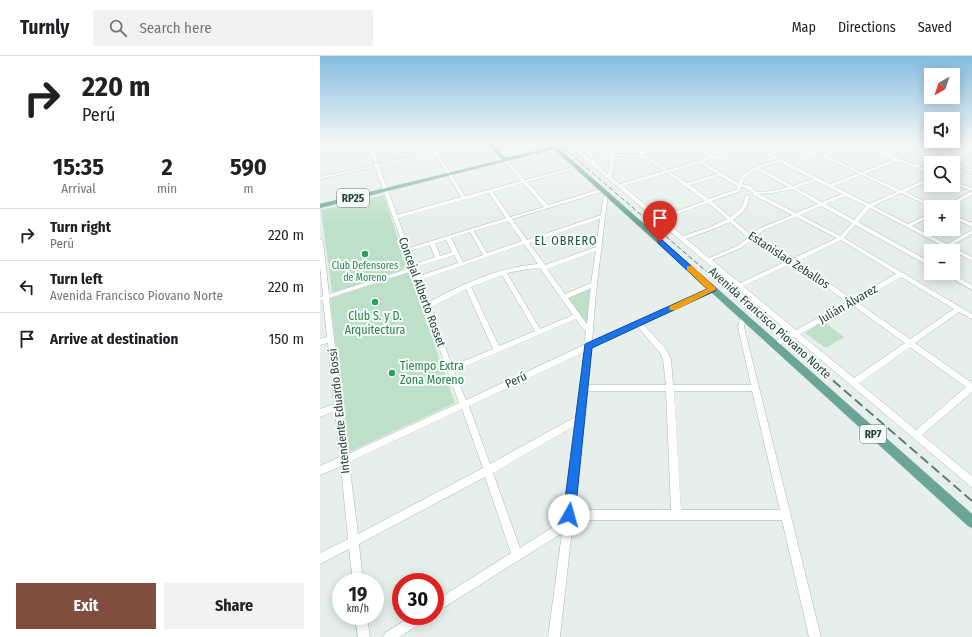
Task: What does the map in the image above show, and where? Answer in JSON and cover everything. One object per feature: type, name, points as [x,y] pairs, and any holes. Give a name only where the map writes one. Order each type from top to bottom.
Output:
[{"type":"main road","name":"RP25","points":[[320,205],[461,170]]},
{"type":"main road","name":"Avenida Francisco Piovano Norte","points":[[580,170],[972,522]]},
{"type":"street","points":[[320,178],[355,170]]},
{"type":"street","name":"Concejal Alberto Rosset","points":[[379,170],[450,370],[489,470],[517,555]]},
{"type":"street","points":[[447,170],[464,198]]},
{"type":"street","points":[[514,170],[546,208]]},
{"type":"street","points":[[395,216],[565,170]]},
{"type":"street","points":[[600,170],[972,482]]},
{"type":"street","points":[[610,178],[611,170]]},
{"type":"street","points":[[619,186],[670,170]]},
{"type":"street","points":[[682,238],[730,220],[745,209],[748,201],[744,192],[715,170]]},
{"type":"street","points":[[739,187],[742,177],[752,170]]},
{"type":"street","points":[[761,170],[923,260]]},
{"type":"street","points":[[800,170],[943,244]]},
{"type":"street","points":[[856,170],[924,203]]},
{"type":"street","points":[[830,186],[869,170]]},
{"type":"street","name":"Estanislao Zeballos","points":[[667,171],[709,201],[751,238],[793,260],[910,342],[971,389]]},
{"type":"street","points":[[687,185],[721,174]]},
{"type":"street","points":[[747,196],[756,193],[776,192],[794,188],[817,179]]},
{"type":"street","points":[[739,286],[841,238],[869,206],[924,181]]},
{"type":"street","points":[[960,185],[972,190]]},
{"type":"street","points":[[659,219],[709,201],[739,187],[748,187],[756,193],[841,238],[972,317]]},
{"type":"street","points":[[490,191],[563,297],[584,326],[590,331]]},
{"type":"street","points":[[407,250],[546,208],[605,192],[594,284],[581,418],[554,637]]},
{"type":"street","points":[[958,200],[972,193]]},
{"type":"street","points":[[708,260],[739,247],[762,229],[846,194]]},
{"type":"street","points":[[417,278],[603,216]]},
{"type":"street","points":[[908,226],[924,218]]},
{"type":"street","points":[[960,219],[972,225]]},
{"type":"street","points":[[471,230],[486,256]]},
{"type":"street","points":[[951,244],[972,232]]},
{"type":"street","points":[[448,238],[461,264]]},
{"type":"street","points":[[432,242],[438,258]]},
{"type":"street","name":"Intendente Eduardo Bossi","points":[[320,245],[323,298],[331,339],[357,573]]},
{"type":"street","points":[[427,306],[468,287],[504,273],[524,268],[542,267],[599,248]]},
{"type":"street","points":[[323,298],[455,253]]},
{"type":"street","points":[[960,253],[972,259]]},
{"type":"street","points":[[504,273],[539,332]]},
{"type":"street","name":"Julián Álvarez","points":[[775,345],[901,274]]},
{"type":"street","points":[[958,280],[972,288]]},
{"type":"street","points":[[563,297],[594,284]]},
{"type":"street","points":[[468,287],[497,350]]},
{"type":"street","name":"Perú","points":[[320,472],[713,289]]},
{"type":"street","points":[[854,382],[959,309]]},
{"type":"street","points":[[450,370],[577,316]]},
{"type":"street","points":[[743,317],[742,327],[755,388],[815,637]]},
{"type":"street","points":[[639,324],[667,359],[670,388],[676,515]]},
{"type":"street","points":[[320,342],[331,339]]},
{"type":"street","points":[[584,388],[755,388]]},
{"type":"street","points":[[916,434],[971,389]]},
{"type":"street","points":[[320,413],[338,406]]},
{"type":"street","points":[[320,559],[489,470],[581,418]]},
{"type":"street","points":[[444,601],[517,555],[569,519],[676,515],[785,515]]},
{"type":"street","points":[[362,625],[364,637]]},
{"type":"street","points":[[389,637],[408,625]]},
{"type":"green space","name":"Club Defensores de Moreno","points":[[384,195],[407,268],[335,292],[332,291],[321,210],[354,202],[354,200],[363,197],[364,200]]},
{"type":"green space","name":"Tiempo Extra Zona Moreno","points":[[409,272],[455,403],[349,452],[330,298]]},
{"type":"green space","points":[[589,289],[591,290],[588,322],[584,323],[567,298]]},
{"type":"green space","points":[[823,321],[844,337],[826,348],[805,333]]},
{"type":"railway","points":[[589,170],[714,278]]},
{"type":"railway","points":[[713,277],[823,372]]},
{"type":"railway","points":[[822,371],[972,501]]},
{"type":"slow traffic","points":[[673,308],[713,289],[689,268]]},
{"type":"place","name":"Club Defensores de Moreno","points":[[365,254]]},
{"type":"place","name":"Club S. y D. Arquitectura","points":[[375,302]]},
{"type":"place","name":"Tiempo Extra Zona Moreno","points":[[392,373]]},
{"type":"district","name":"EL OBRERO","points":[[566,241]]},
{"type":"route","points":[[569,515],[588,357],[588,346],[713,289],[660,242]]}]
